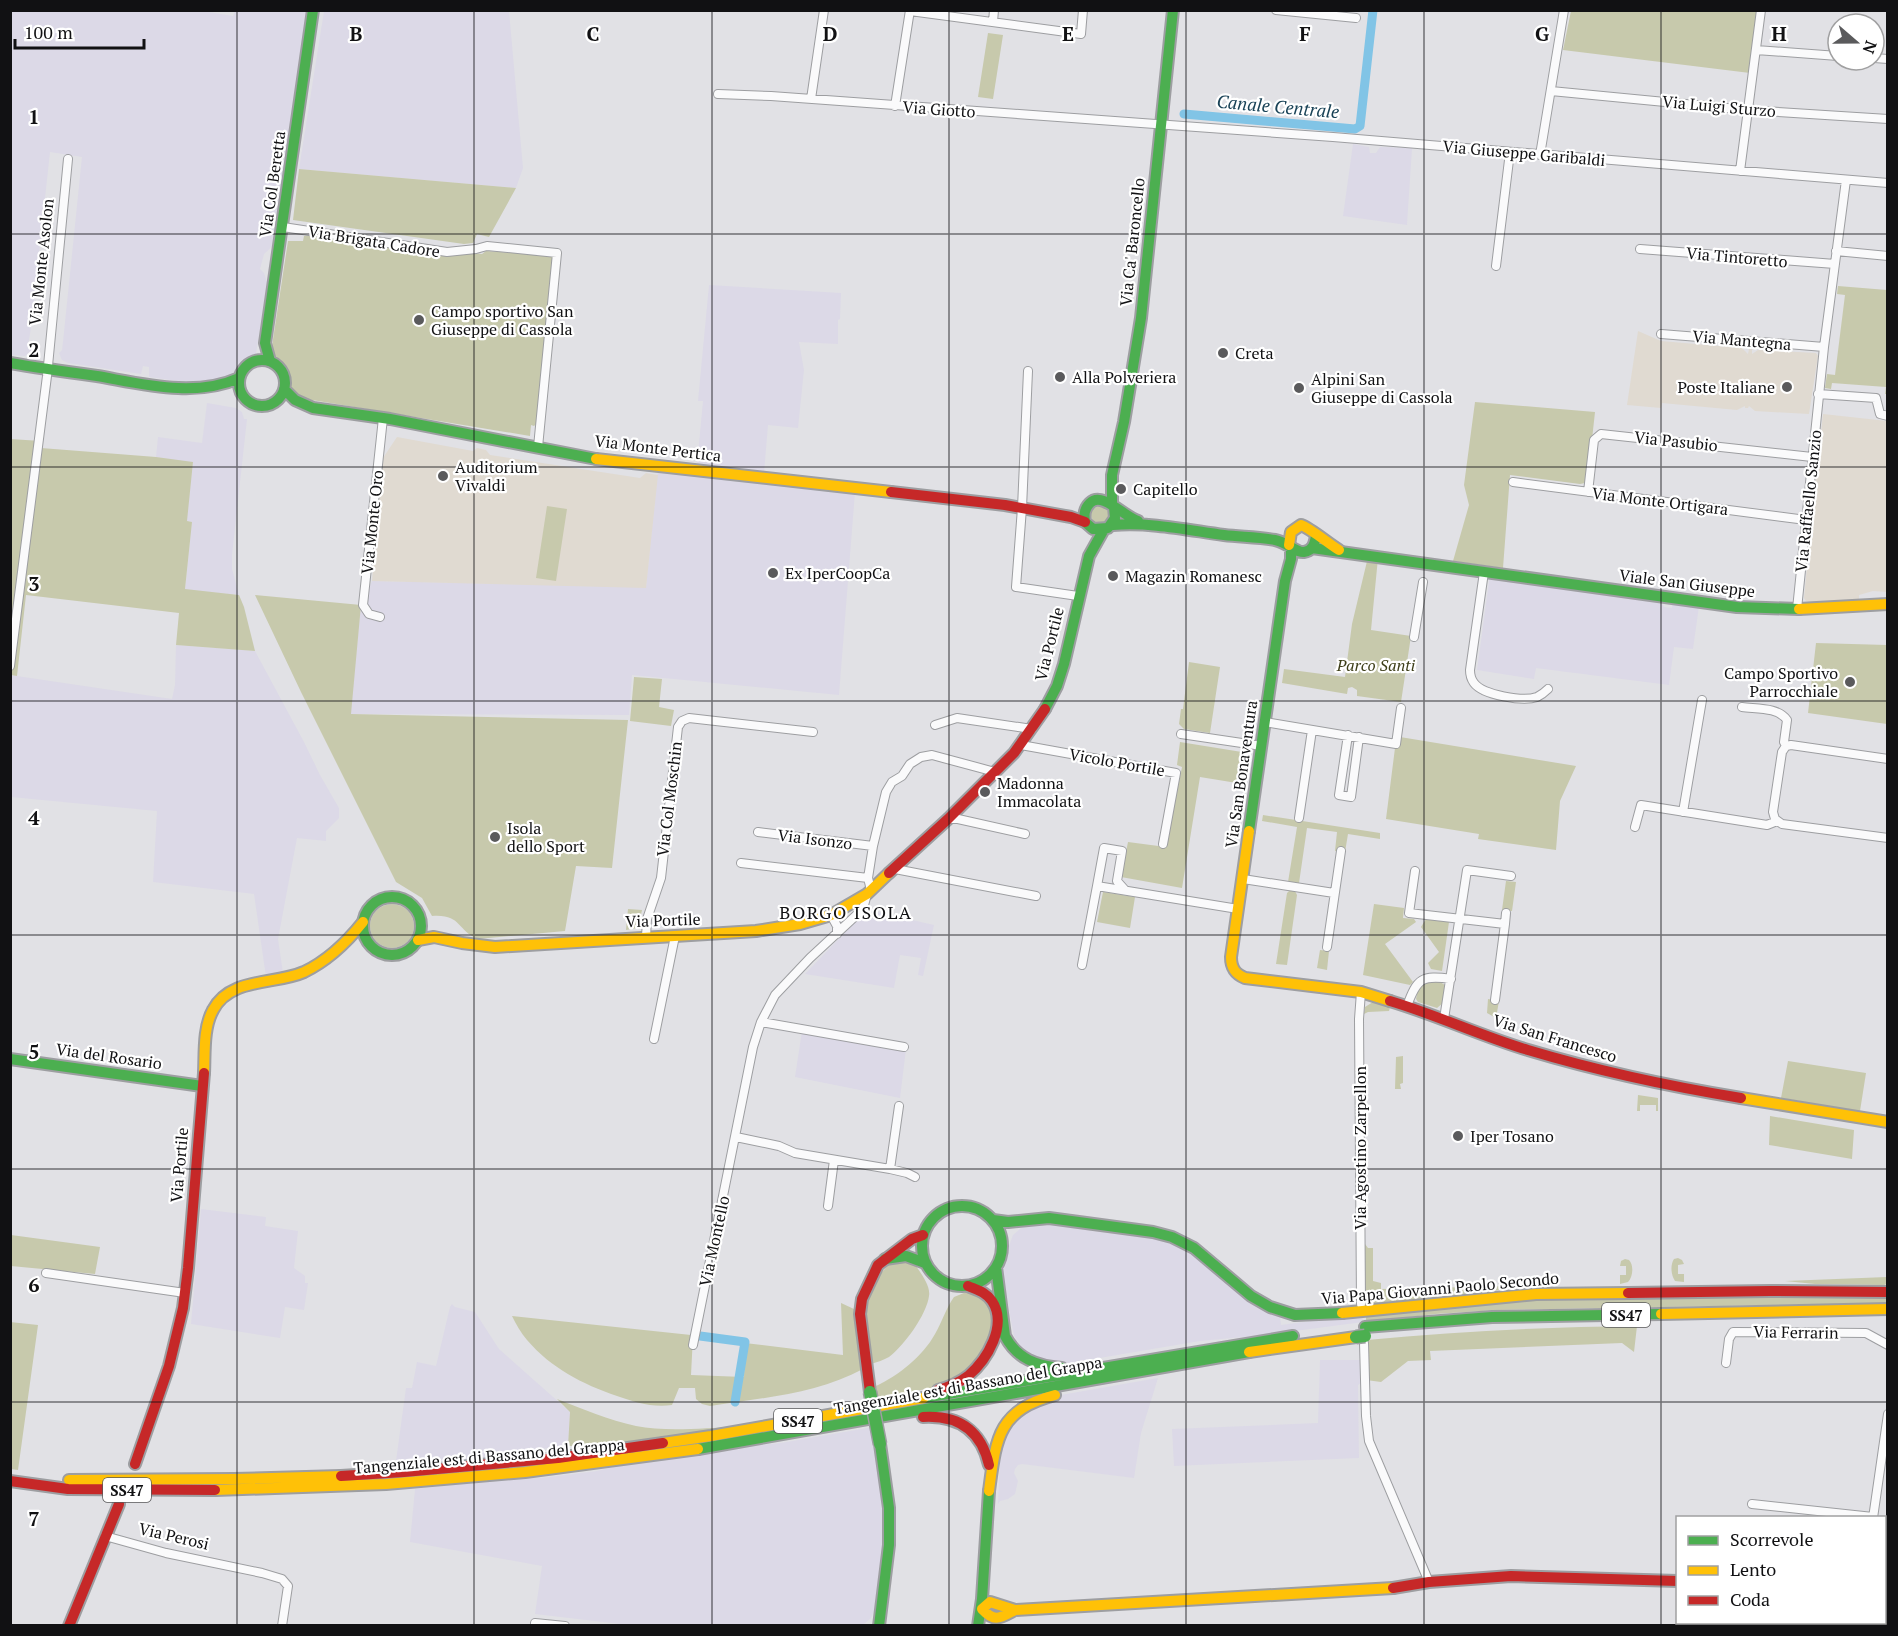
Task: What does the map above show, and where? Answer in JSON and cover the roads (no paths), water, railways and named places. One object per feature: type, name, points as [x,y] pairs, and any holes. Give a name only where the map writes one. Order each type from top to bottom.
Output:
[{"type":"main road","name":"Via Col Beretta","points":[[270,361],[265,343],[313,10]]},
{"type":"main road","name":"Via Ca' Baroncello","points":[[1113,506],[1112,475],[1125,422],[1139,329],[1173,10]]},
{"type":"main road","points":[[10,363],[169,386],[219,386],[239,378],[247,365],[256,360],[265,343]]},
{"type":"main road","points":[[219,386],[241,393],[255,405],[269,405],[277,401],[284,389],[285,379],[281,370],[270,361],[256,360]]},
{"type":"main road","points":[[239,378],[241,393]]},
{"type":"main road","name":"Via Monte Pertica","points":[[284,389],[295,400],[313,408],[383,418],[620,462],[1022,508],[1056,514],[1087,524]]},
{"type":"main road","name":"Via Monte Pertica","points":[[277,401],[295,400]]},
{"type":"main road","name":"Via Ca' Baroncello","points":[[1092,503],[1112,475]]},
{"type":"main road","points":[[1106,500],[1113,506],[1116,515],[1108,528],[1098,531],[1087,524],[1084,514],[1092,503],[1106,500]]},
{"type":"main road","name":"Via Monte Pertica","points":[[1056,514],[1092,503]]},
{"type":"main road","name":"Viale San Giuseppe","points":[[1113,506],[1125,516],[1147,524],[1290,542]]},
{"type":"main road","name":"Via Portile","points":[[1087,524],[1089,556]]},
{"type":"main road","name":"Viale San Giuseppe","points":[[1108,528],[1147,524]]},
{"type":"main road","name":"Viale San Giuseppe","points":[[1290,542],[1295,528],[1301,525],[1311,529],[1311,545]]},
{"type":"main road","name":"Via Portile","points":[[418,940],[434,937],[495,947],[756,931],[800,924],[836,912],[895,869],[1021,745],[1044,711],[1057,686],[1089,556],[1108,528]]},
{"type":"main road","name":"Viale San Giuseppe","points":[[1290,542],[1295,550],[1311,545],[1484,572],[1737,607],[1797,609],[1887,604]]},
{"type":"main road","name":"Via San Bonaventura","points":[[1231,957],[1285,581],[1291,559],[1290,542]]},
{"type":"main road","name":"Via San Bonaventura","points":[[1284,597],[1294,568],[1311,545]]},
{"type":"main road","points":[[342,945],[351,941],[360,941],[369,944],[380,953],[390,956],[399,955],[414,947],[421,933],[421,920],[417,910],[404,900],[389,897],[372,905],[363,922],[363,932],[369,944]]},
{"type":"main road","name":"Via Portile","points":[[421,920],[435,933],[448,939]]},
{"type":"main road","name":"Via Portile","points":[[135,1464],[151,1422],[178,1332],[185,1293],[207,1030],[213,1008],[231,993],[243,988],[292,977],[306,971],[342,945],[363,922]]},
{"type":"main road","name":"Via San Francesco","points":[[1231,957],[1232,968],[1239,976],[1245,978],[1361,992],[1407,1006],[1525,1049],[1598,1070],[1703,1092],[1887,1122]]},
{"type":"main road","name":"Via del Rosario","points":[[10,1059],[202,1086]]},
{"type":"main road","name":"Via Papa Giovanni Paolo Secondo","points":[[923,1236],[932,1219],[947,1208],[960,1205],[972,1207],[984,1212],[993,1220],[1007,1223],[1032,1218],[1056,1219],[1153,1232],[1172,1237],[1200,1252],[1259,1301],[1282,1312],[1304,1315],[1536,1294],[1887,1291]]},
{"type":"main road","points":[[880,1624],[889,1545],[889,1508],[880,1444],[870,1399],[860,1314],[862,1299],[878,1265],[912,1239],[923,1236],[922,1254],[933,1275],[954,1286],[968,1286],[984,1280],[996,1268],[1001,1257],[1000,1232],[993,1220]]},
{"type":"main road","points":[[1002,1245],[1010,1231],[1021,1221]]},
{"type":"main road","points":[[884,1260],[906,1256],[925,1263]]},
{"type":"main road","points":[[996,1268],[1008,1345],[1028,1362],[1044,1367],[1073,1369],[1182,1349],[1228,1343],[1242,1344]]},
{"type":"main road","name":"SS47","points":[[749,1430],[775,1419],[870,1399],[948,1387],[967,1377],[982,1362],[992,1344],[998,1325],[998,1316],[987,1295],[968,1286]]},
{"type":"main road","name":"Tangenziale est di Bassano del Grappa","points":[[15,1481],[69,1489],[165,1490],[350,1486],[431,1481],[631,1459],[737,1443],[1202,1360],[1362,1334],[1492,1317],[1887,1309]]},
{"type":"main road","name":"Tangenziale est di Bassano del Grappa","points":[[15,1481],[234,1479],[481,1466],[609,1451],[749,1430],[1053,1375],[1242,1344],[1444,1328],[1534,1324],[1887,1318]]},
{"type":"main road","points":[[978,1626],[982,1609],[994,1447],[1006,1422],[1025,1404],[1043,1397],[1169,1375],[1189,1368],[1202,1360]]},
{"type":"main road","name":"SS47","points":[[737,1443],[776,1443],[935,1416],[949,1418],[962,1423],[974,1432],[986,1450],[989,1466],[989,1491]]},
{"type":"main road","points":[[69,1626],[119,1504]]},
{"type":"main road","points":[[982,1609],[990,1602],[1015,1610],[1389,1589],[1430,1582],[1511,1576],[1676,1581]]},
{"type":"street","points":[[811,99],[824,10]]},
{"type":"street","points":[[993,22],[994,10]]},
{"type":"street","points":[[895,106],[910,11],[1081,34],[1083,10]]},
{"type":"street","points":[[1276,10],[1356,18]]},
{"type":"street","points":[[1540,155],[1564,10]]},
{"type":"street","points":[[1740,171],[1761,10]]},
{"type":"street","points":[[1755,50],[1826,55]]},
{"type":"street","name":"Via Luigi Sturzo","points":[[1551,91],[1748,110],[1887,119]]},
{"type":"street","name":"Via Giotto","points":[[718,94],[1161,125]]},
{"type":"street","name":"Via Giuseppe Garibaldi","points":[[1161,125],[1887,183]]},
{"type":"street","points":[[1496,266],[1510,152]]},
{"type":"street","name":"Via Monte Asolon","points":[[10,666],[48,368],[68,159]]},
{"type":"street","name":"Via Raffaello Sanzio","points":[[1797,609],[1818,393],[1846,180]]},
{"type":"street","name":"Via Brigata Cadore","points":[[283,227],[447,252],[487,246],[557,253],[538,447]]},
{"type":"street","name":"Via Tintoretto","points":[[1640,249],[1834,264]]},
{"type":"street","points":[[1836,251],[1887,256]]},
{"type":"street","name":"Via Mantegna","points":[[1660,334],[1824,347]]},
{"type":"street","points":[[1022,508],[1028,371]]},
{"type":"street","points":[[1818,393],[1877,400],[1881,415],[1887,416]]},
{"type":"street","name":"Via Monte Oro","points":[[380,617],[369,614],[363,605],[383,418]]},
{"type":"street","name":"Via Pasubio","points":[[1588,492],[1594,440],[1601,434],[1812,457]]},
{"type":"street","name":"Via Monte Ortigara","points":[[1513,482],[1806,520]]},
{"type":"street","name":"Via Portile","points":[[1022,508],[1016,587],[1078,596]]},
{"type":"street","points":[[1484,572],[1470,670],[1472,680],[1477,686],[1487,691],[1515,698],[1536,697],[1548,689]]},
{"type":"street","points":[[1413,637],[1423,582]]},
{"type":"street","points":[[1683,812],[1702,700]]},
{"type":"street","points":[[1742,707],[1776,711],[1783,715],[1787,720],[1784,742],[1786,746]]},
{"type":"street","points":[[1265,723],[1396,744],[1401,708]]},
{"type":"street","name":"Via Col Moschin","points":[[646,937],[647,919],[660,878],[678,727],[682,721],[689,718],[813,732]]},
{"type":"street","points":[[935,725],[957,718],[1032,729]]},
{"type":"street","points":[[1299,818],[1312,730]]},
{"type":"street","points":[[1181,734],[1262,746]]},
{"type":"street","points":[[1348,735],[1339,795],[1351,797],[1359,737]]},
{"type":"street","name":"Vicolo Portile","points":[[1021,745],[1176,773],[1162,844]]},
{"type":"street","points":[[1887,759],[1786,746],[1782,752],[1773,812],[1777,821],[1782,824],[1887,838]]},
{"type":"street","points":[[741,863],[869,887],[873,846],[886,792],[892,782],[902,776],[910,764],[921,756],[932,755],[995,772]]},
{"type":"street","points":[[1635,827],[1641,805],[1767,825],[1777,821]]},
{"type":"street","points":[[948,819],[958,819],[1025,834]]},
{"type":"street","name":"Via Isonzo","points":[[758,832],[873,846]]},
{"type":"street","points":[[1082,965],[1104,848],[1122,851],[1117,881],[1125,890]]},
{"type":"street","points":[[1327,946],[1341,851]]},
{"type":"street","points":[[895,869],[1035,896]]},
{"type":"street","points":[[1444,1019],[1467,870],[1511,876]]},
{"type":"street","points":[[1414,871],[1409,913],[1505,924]]},
{"type":"street","points":[[1243,879],[1334,893]]},
{"type":"street","points":[[1097,886],[1238,909]]},
{"type":"street","name":"Via Montello","points":[[693,1345],[751,1056],[761,1022],[774,995],[862,909],[869,887]]},
{"type":"street","points":[[837,934],[836,912],[845,914],[847,924]]},
{"type":"street","points":[[1495,1000],[1506,913]]},
{"type":"street","points":[[654,1039],[675,936]]},
{"type":"street","points":[[1407,1006],[1414,988],[1425,978],[1450,979]]},
{"type":"street","name":"Via Agostino Zarpellon","points":[[1361,992],[1359,1019],[1361,1304]]},
{"type":"street","points":[[761,1022],[904,1047]]},
{"type":"street","points":[[890,1169],[899,1106]]},
{"type":"street","points":[[736,1137],[779,1146],[795,1153],[890,1169],[915,1177]]},
{"type":"street","points":[[828,1206],[834,1160]]},
{"type":"street","points":[[46,1273],[185,1293]]},
{"type":"street","name":"Via Ferrarin","points":[[1726,1363],[1729,1339],[1733,1332],[1866,1333],[1886,1342],[1887,1345]]},
{"type":"street","points":[[1362,1334],[1369,1441],[1430,1582]]},
{"type":"street","points":[[1873,1516],[1887,1413]]},
{"type":"street","points":[[1878,1484],[1887,1485]]},
{"type":"street","points":[[1752,1504],[1864,1516]]},
{"type":"street","name":"Via Perosi","points":[[105,1536],[166,1553],[282,1579],[288,1586],[282,1626]]},
{"type":"street","points":[[535,1623],[565,1626]]},
{"type":"waterway","name":"Canale Centrale","points":[[1184,114],[1355,129],[1360,126],[1373,10]]},
{"type":"waterway","name":"Canale Centrale","points":[[700,1336],[745,1342],[735,1402]]},
{"type":"place","name":"Campo sportivo San Giuseppe di Cassola","points":[[419,320]]},
{"type":"place","name":"Creta","points":[[1223,353]]},
{"type":"place","name":"Alla Polveriera","points":[[1060,377]]},
{"type":"place","name":"Poste Italiane","points":[[1787,387]]},
{"type":"place","name":"Alpini San Giuseppe di Cassola","points":[[1299,388]]},
{"type":"place","name":"Auditorium Vivaldi","points":[[443,476]]},
{"type":"place","name":"Capitello","points":[[1121,489]]},
{"type":"place","name":"Ex IperCoopCa","points":[[773,573]]},
{"type":"place","name":"Magazin Romanesc","points":[[1113,576]]},
{"type":"place","name":"Campo Sportivo Parrocchiale","points":[[1850,682]]},
{"type":"place","name":"Madonna Immacolata","points":[[985,792]]},
{"type":"place","name":"Isola dello Sport","points":[[495,837]]},
{"type":"place","name":"Iper Tosano","points":[[1458,1136]]},
{"type":"district","name":"BORGO ISOLA","points":[[846,912]]},
{"type":"park label","name":"Parco Santi","points":[[1376,665]]}]
